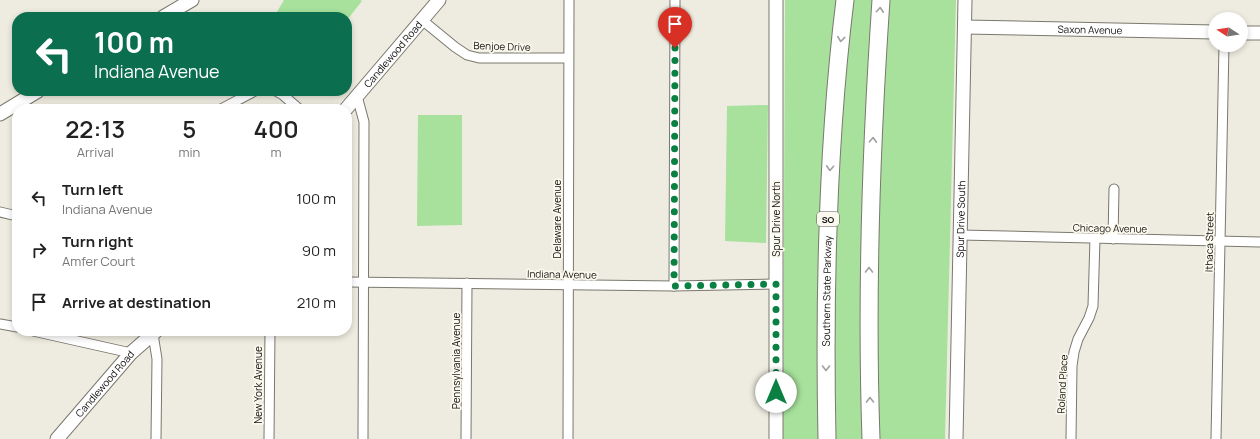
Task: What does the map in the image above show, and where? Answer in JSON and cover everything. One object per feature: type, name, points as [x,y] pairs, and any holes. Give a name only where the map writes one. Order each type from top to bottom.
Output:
[{"type":"highway","name":"Southern State Parkway","points":[[827,439],[826,287],[828,207],[832,126],[845,0]]},
{"type":"highway","points":[[871,439],[869,255],[881,0]]},
{"type":"street","points":[[172,12],[192,0]]},
{"type":"street","name":"Candlewood Road","points":[[350,104],[439,0]]},
{"type":"street","name":"Delaware Avenue","points":[[568,439],[569,0]]},
{"type":"street","points":[[674,286],[675,0]]},
{"type":"street","name":"Spur Drive North","points":[[776,0],[776,439]]},
{"type":"street","name":"Spur Drive South","points":[[956,439],[965,0]]},
{"type":"street","name":"Benjoe Drive","points":[[422,20],[455,48],[466,55],[479,58],[568,58]]},
{"type":"street","name":"Saxon Avenue","points":[[965,27],[1208,32]]},
{"type":"street","points":[[1248,33],[1260,33]]},
{"type":"street","name":"Ithaca Street","points":[[1216,439],[1224,52]]},
{"type":"street","points":[[15,104],[29,96]]},
{"type":"street","points":[[230,104],[246,96]]},
{"type":"street","points":[[284,96],[293,104]]},
{"type":"street","points":[[357,96],[364,122],[363,439]]},
{"type":"street","points":[[1,112],[12,106]]},
{"type":"street","points":[[1113,239],[1114,189]]},
{"type":"street","points":[[0,212],[12,215]]},
{"type":"street","name":"Chicago Avenue","points":[[960,236],[1260,242]]},
{"type":"street","name":"Roland Place","points":[[1071,439],[1072,366],[1078,339],[1089,318],[1092,306],[1095,238]]},
{"type":"street","name":"Indiana Avenue","points":[[352,282],[674,286],[776,284]]},
{"type":"street","name":"Pennsylvania Avenue","points":[[466,439],[467,283]]},
{"type":"street","points":[[0,324],[12,326]]},
{"type":"street","points":[[55,336],[131,353]]},
{"type":"street","name":"Candlewood Road","points":[[57,439],[131,353],[151,336]]},
{"type":"street","points":[[154,336],[157,359],[156,439]]},
{"type":"street","name":"New York Avenue","points":[[269,439],[270,336]]},
{"type":"green space","points":[[284,0],[362,1],[352,14],[352,12],[277,12]]},
{"type":"green space","points":[[785,0],[837,0],[828,83],[821,215],[820,439],[783,439]]},
{"type":"green space","points":[[851,0],[874,0],[865,439],[834,439],[833,224]]},
{"type":"green space","points":[[887,0],[956,0],[945,439],[877,439],[878,142]]},
{"type":"green space","points":[[768,105],[766,243],[725,241],[727,106]]},
{"type":"green space","points":[[418,115],[462,115],[462,225],[417,226]]},
{"type":"route","points":[[675,48],[674,286],[776,284],[776,392]]}]
